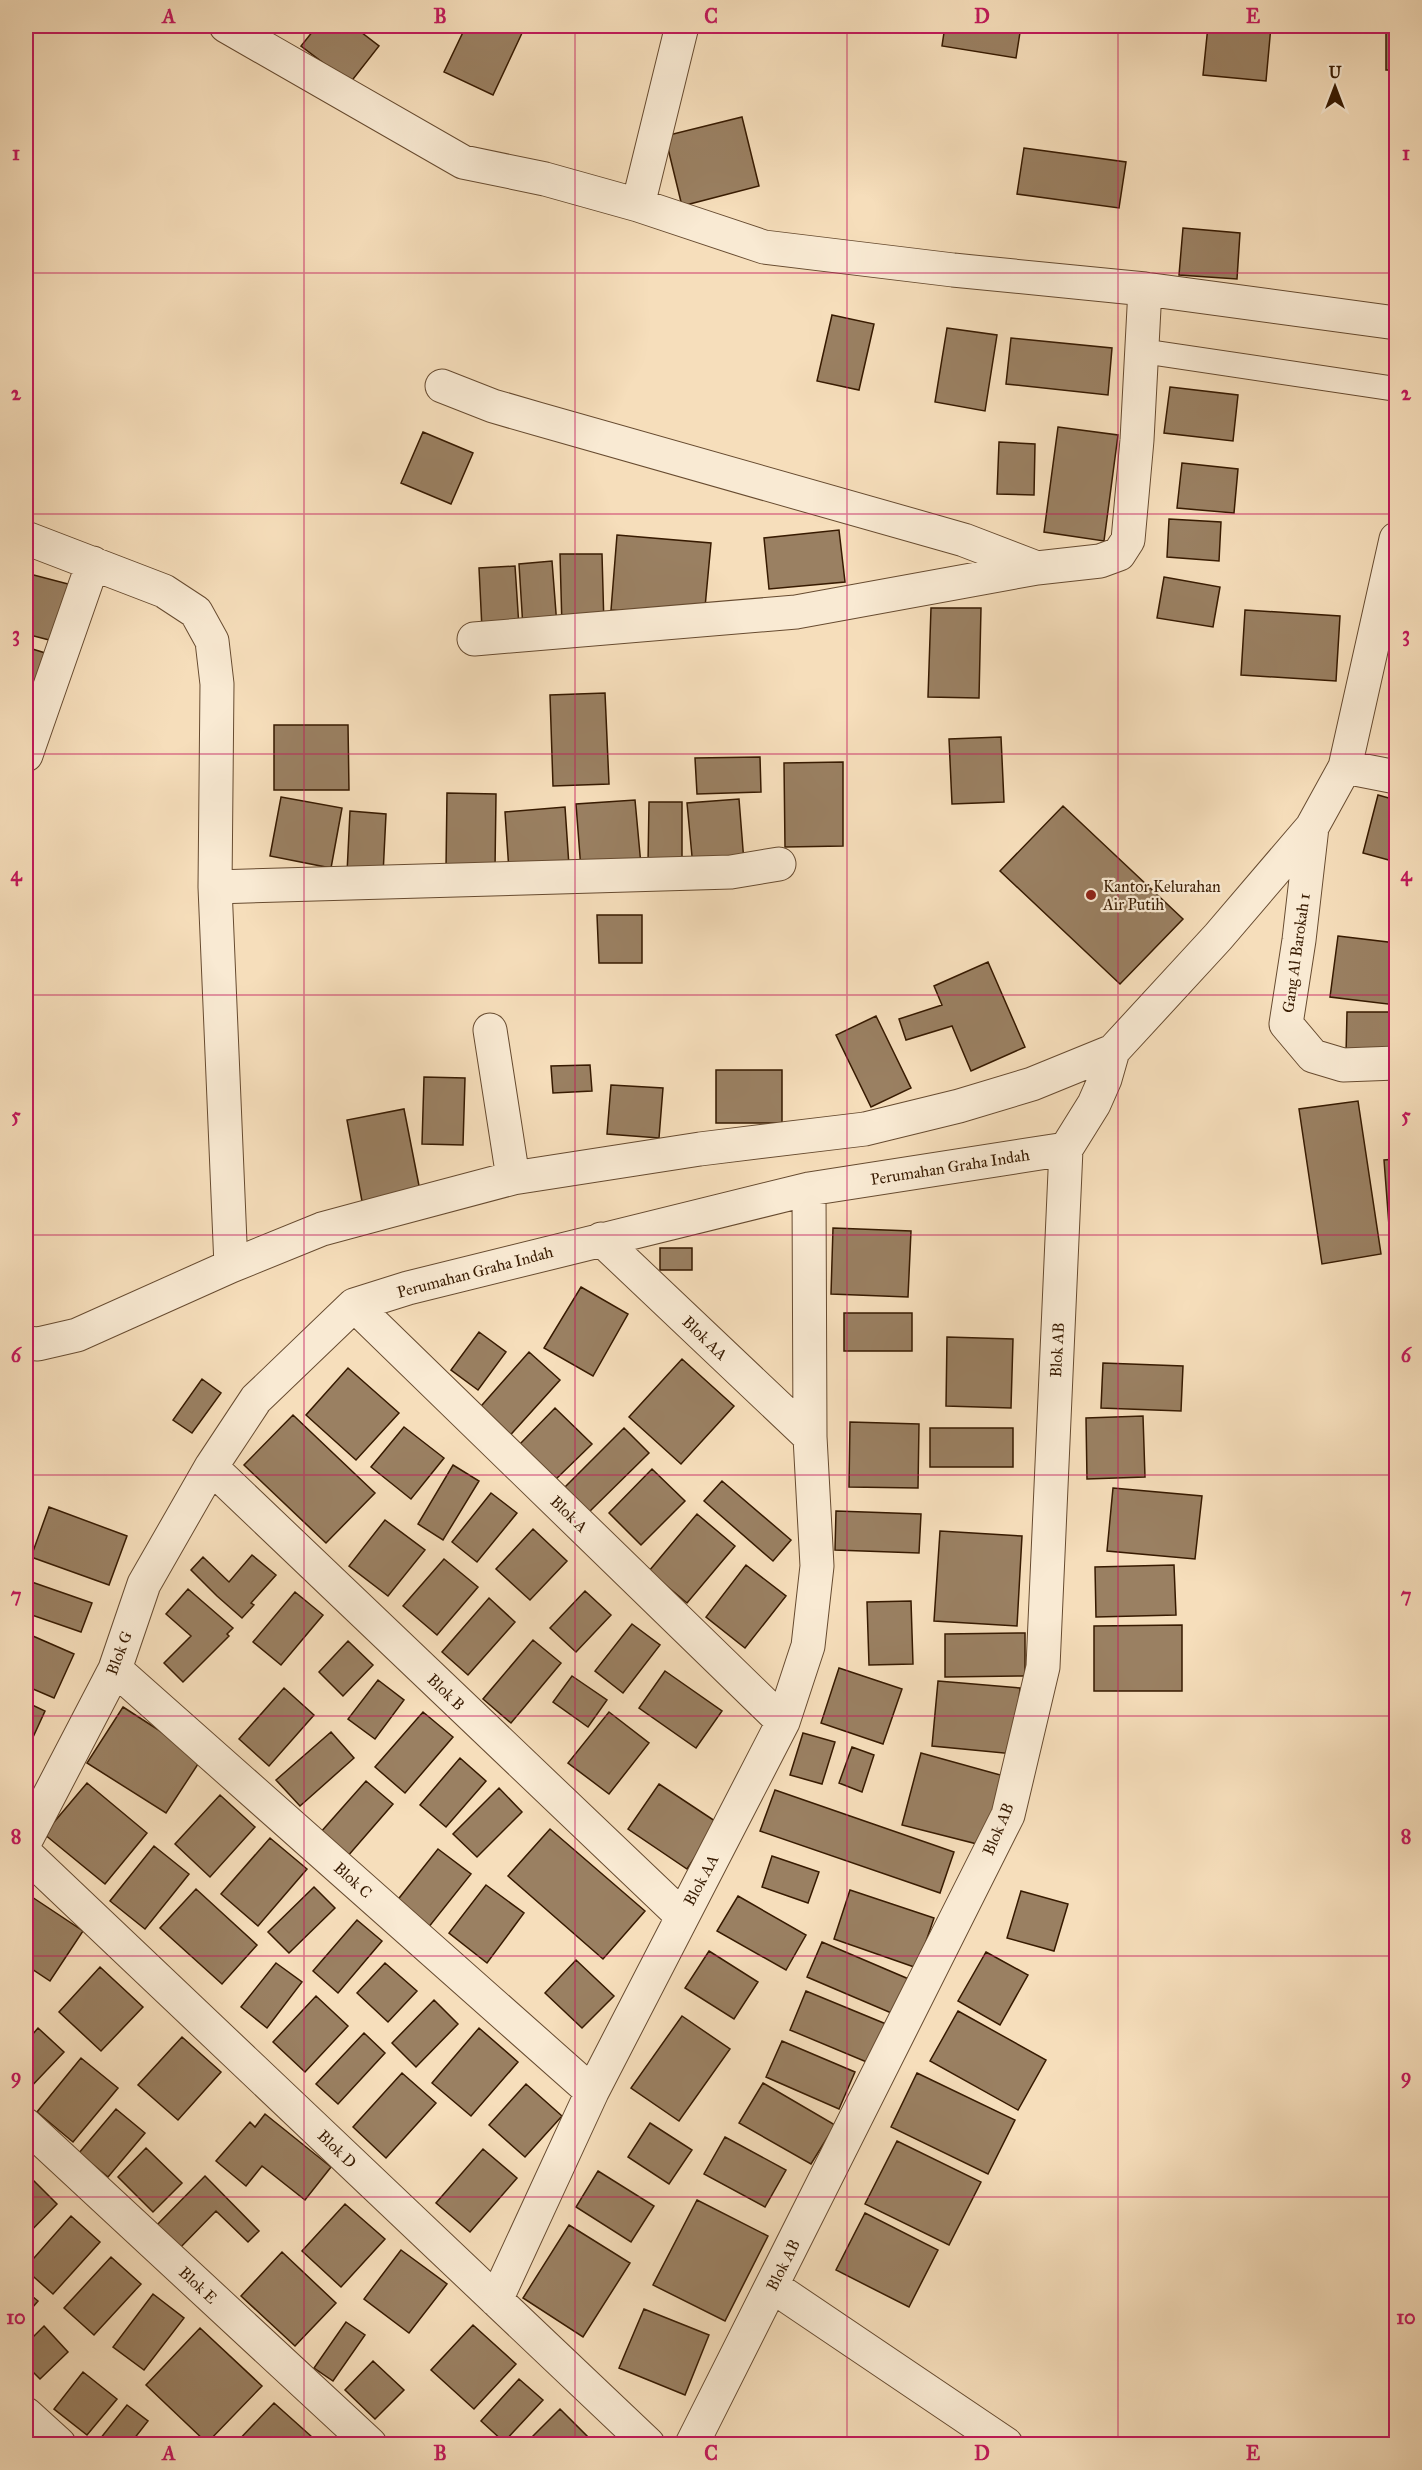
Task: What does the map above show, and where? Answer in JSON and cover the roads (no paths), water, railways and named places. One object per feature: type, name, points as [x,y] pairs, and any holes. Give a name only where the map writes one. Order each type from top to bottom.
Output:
[{"type":"street","points":[[226,26],[463,162],[546,179],[638,205],[764,247],[953,270],[1146,289],[1396,323]]},
{"type":"street","points":[[638,205],[682,26]]},
{"type":"street","points":[[474,639],[796,612],[1037,568],[1100,561],[1119,554],[1128,540],[1146,289]]},
{"type":"street","points":[[441,386],[504,409],[964,540],[1037,568]]},
{"type":"street","points":[[26,538],[164,591],[196,612],[212,641],[217,684],[215,887],[231,1266]]},
{"type":"street","points":[[26,1343],[38,1344],[77,1335],[231,1266],[322,1229],[513,1178],[700,1149],[865,1129],[959,1106],[1032,1084],[1113,1051],[1218,937],[1312,827],[1345,767],[1396,550]]},
{"type":"street","points":[[26,755],[93,563]]},
{"type":"street","points":[[1345,767],[1396,777]]},
{"type":"street","name":"Gang Al Barokah 1","points":[[1312,827],[1299,940],[1286,1024],[1313,1056],[1343,1065],[1396,1063]]},
{"type":"street","points":[[215,887],[731,872],[779,864]]},
{"type":"street","points":[[490,1030],[513,1178]]},
{"type":"street","points":[[1066,1149],[1094,1104],[1106,1079],[1113,1051]]},
{"type":"street","name":"Perumahan Graha Indah","points":[[211,1467],[256,1399],[354,1305],[408,1288],[809,1189],[1066,1149]]},
{"type":"street","name":"Blok AB","points":[[692,2445],[1008,1815],[1043,1667],[1066,1149]]},
{"type":"street","name":"Blok AA","points":[[496,2300],[592,2092],[783,1722],[808,1646],[817,1566],[810,1437],[809,1189]]},
{"type":"street","name":"Blok AA","points":[[601,1239],[810,1437]]},
{"type":"street","name":"Blok A","points":[[354,1305],[783,1722]]},
{"type":"street","name":"Blok G","points":[[26,1840],[115,1669],[144,1584],[211,1467]]},
{"type":"street","name":"Blok B","points":[[211,1467],[682,1916]]},
{"type":"street","name":"Blok C","points":[[115,1669],[592,2092]]},
{"type":"street","name":"Blok D","points":[[26,1854],[648,2445]]},
{"type":"street","name":"Blok E","points":[[26,2125],[370,2445]]},
{"type":"street","points":[[772,2286],[1006,2445]]},
{"type":"street","points":[[26,2414],[59,2445]]},
{"type":"lane","points":[[1142,351],[1396,389]]},
{"type":"place","name":"Kantor Kelurahan Air Putih","points":[[1091,895]]}]
